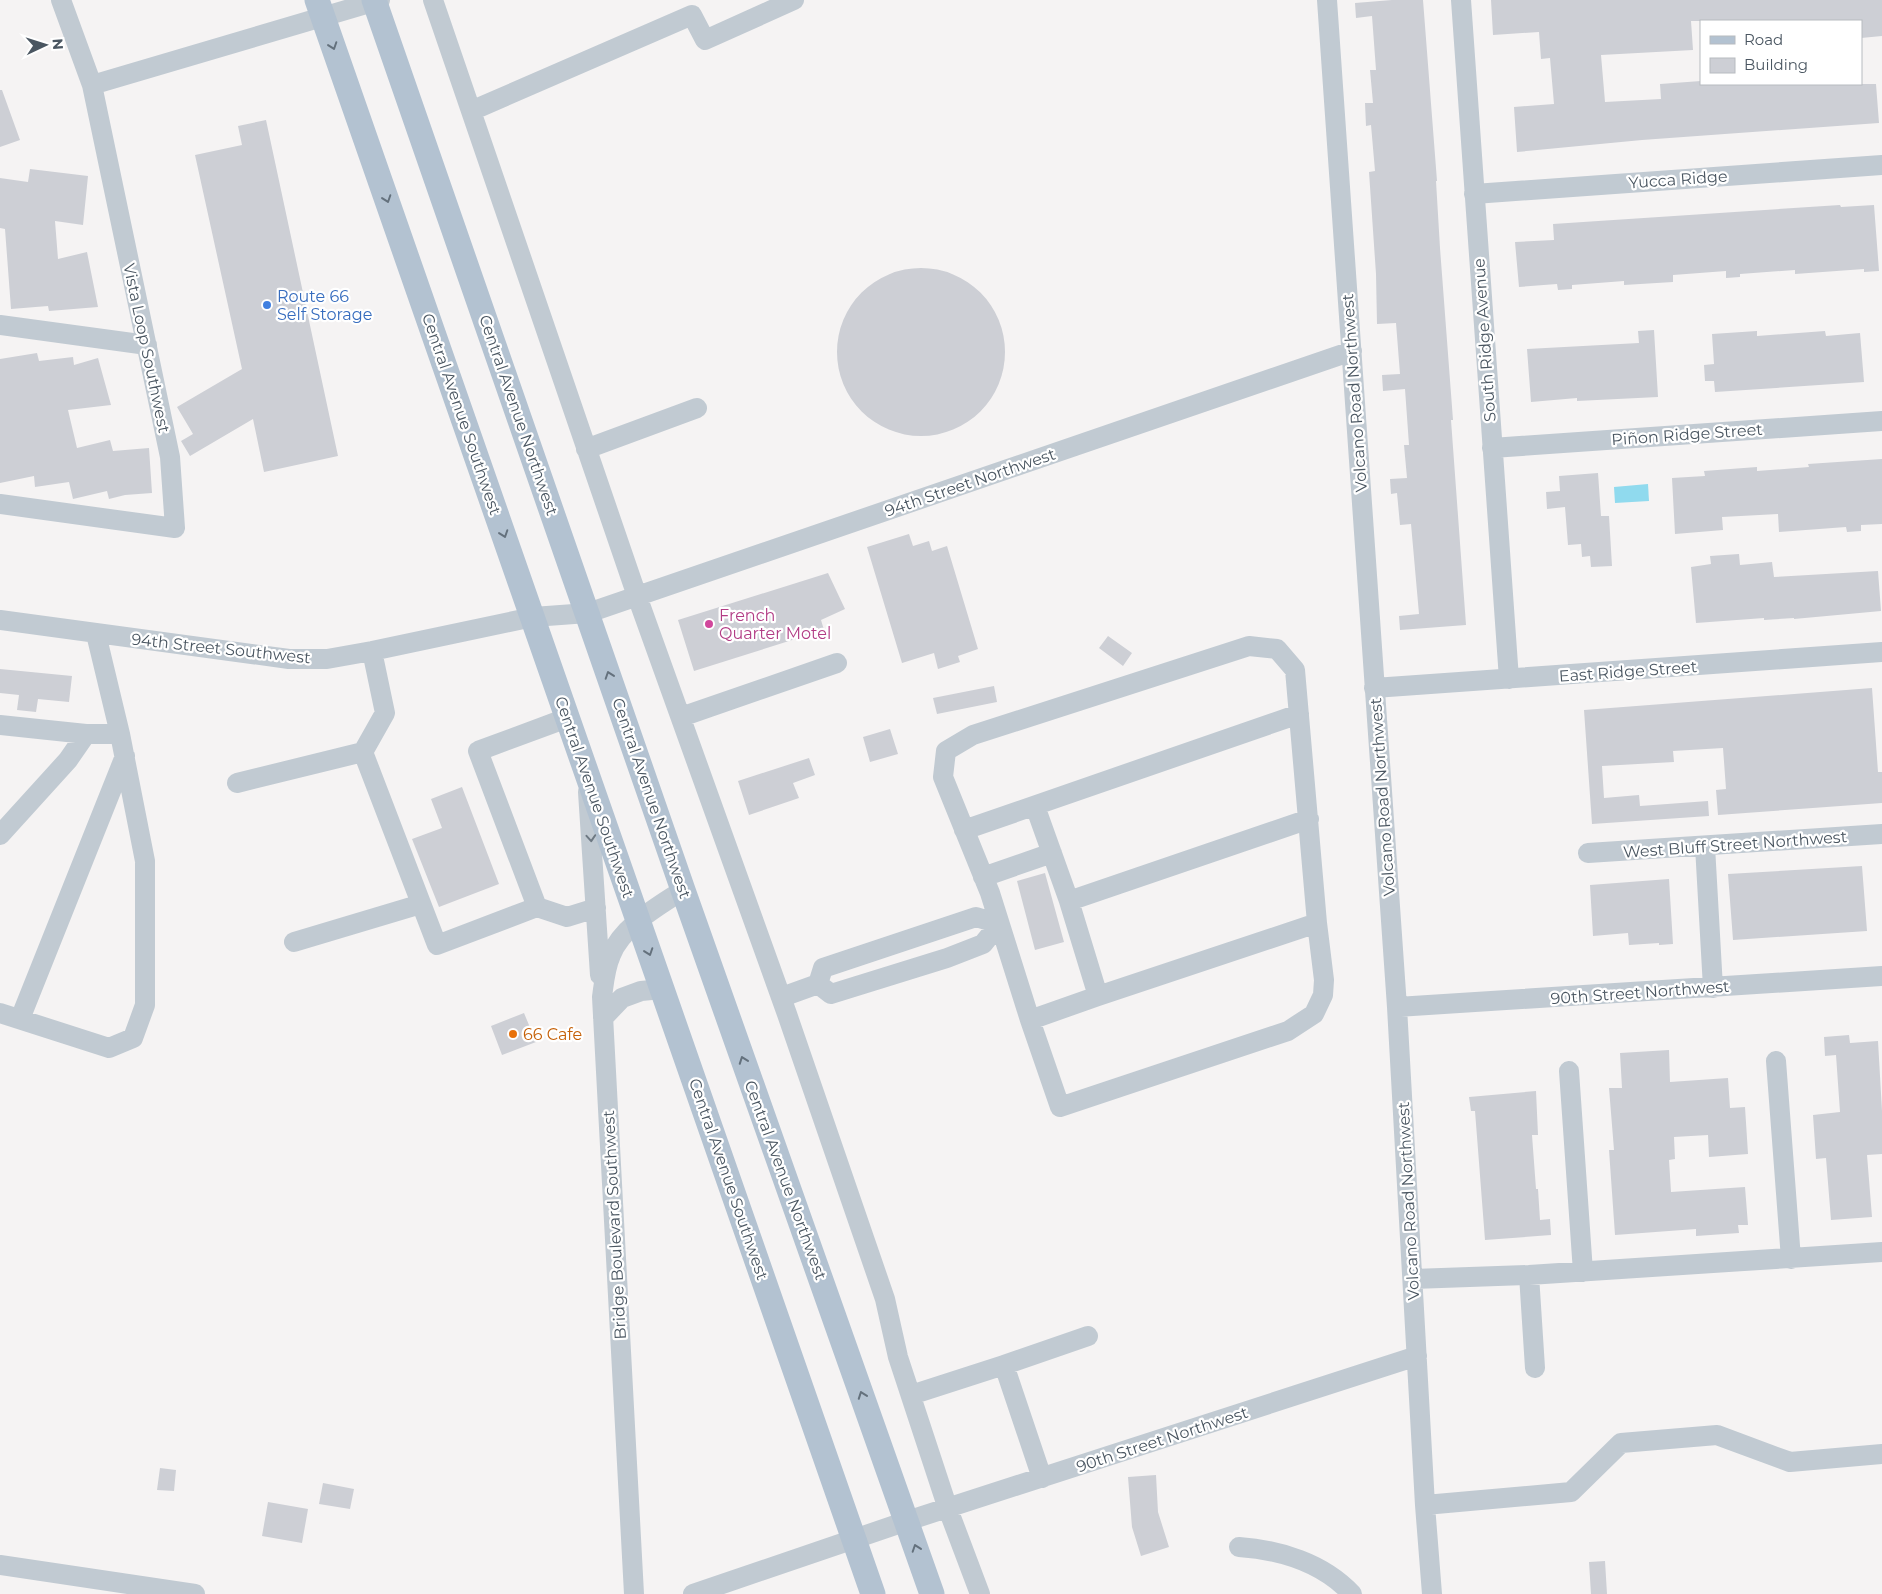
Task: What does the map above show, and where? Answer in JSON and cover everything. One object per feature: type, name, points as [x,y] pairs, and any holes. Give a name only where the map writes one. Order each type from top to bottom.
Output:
[{"type":"main road","name":"Central Avenue Northwest","points":[[377,1],[683,890],[932,1594]]},
{"type":"main road","name":"Central Avenue Southwest","points":[[320,8],[873,1594]]},
{"type":"street","name":"Vista Loop Southwest","points":[[0,504],[175,528],[170,457],[92,85],[60,0]]},
{"type":"street","points":[[433,0],[637,596],[782,998],[884,1299],[898,1358],[948,1509],[980,1594]]},
{"type":"street","points":[[471,111],[690,7],[705,40],[794,0]]},
{"type":"street","name":"Volcano Road Northwest","points":[[1327,0],[1397,1007],[1425,1504],[1432,1594]]},
{"type":"street","name":"South Ridge Avenue","points":[[1461,0],[1509,679]]},
{"type":"street","points":[[92,85],[320,8],[377,1]]},
{"type":"street","name":"Yucca Ridge","points":[[1474,194],[1882,165]]},
{"type":"street","points":[[0,325],[147,345]]},
{"type":"street","name":"94th Street Northwest","points":[[588,613],[1352,351]]},
{"type":"street","points":[[586,449],[697,408]]},
{"type":"street","name":"Piñon Ridge Street","points":[[1492,448],[1882,421]]},
{"type":"street","name":"94th Street Southwest","points":[[0,620],[289,659],[327,659],[372,652],[533,617],[588,613]]},
{"type":"street","points":[[0,1013],[109,1048],[133,1038],[145,1005],[145,861],[125,756],[96,634]]},
{"type":"street","points":[[1249,646],[1277,649],[1295,670],[1299,714],[1317,923],[1324,980],[1323,995],[1314,1014],[1288,1031],[1060,1107],[983,878],[943,777],[946,751],[973,735],[1249,646]]},
{"type":"street","points":[[237,783],[363,752],[384,713],[372,652]]},
{"type":"street","name":"East Ridge Street","points":[[1374,688],[1882,652]]},
{"type":"street","points":[[681,717],[837,663]]},
{"type":"street","points":[[964,830],[1299,714]]},
{"type":"street","points":[[537,907],[478,751],[567,718]]},
{"type":"street","points":[[0,724],[86,734],[120,734]]},
{"type":"street","points":[[0,835],[68,760],[86,734]]},
{"type":"street","points":[[363,752],[436,945],[537,907],[567,917],[596,908]]},
{"type":"street","points":[[20,1019],[125,756]]},
{"type":"street","points":[[586,772],[602,997]]},
{"type":"street","points":[[1035,806],[1069,901],[1098,996]]},
{"type":"street","points":[[1069,901],[1308,819]]},
{"type":"street","name":"West Bluff Street Northwest","points":[[1588,853],[1882,834]]},
{"type":"street","points":[[1705,846],[1713,988]]},
{"type":"street","points":[[983,878],[1052,853]]},
{"type":"street","name":"Bridge Boulevard Southwest","points":[[634,1594],[602,997],[611,954],[617,943],[638,920],[683,890]]},
{"type":"street","points":[[294,942],[421,904]]},
{"type":"street","points":[[818,984],[823,968],[976,917],[999,924]]},
{"type":"street","points":[[1030,1020],[1317,923]]},
{"type":"street","points":[[818,984],[831,994],[961,953],[983,944],[999,924]]},
{"type":"street","points":[[953,925],[961,953]]},
{"type":"street","name":"90th Street Northwest","points":[[1397,1007],[1882,976]]},
{"type":"street","points":[[782,998],[818,984]]},
{"type":"street","points":[[603,1018],[622,998],[641,991],[662,989]]},
{"type":"street","points":[[1776,1061],[1791,1258]]},
{"type":"street","points":[[1569,1071],[1583,1272]]},
{"type":"street","points":[[1413,1279],[1583,1272],[1882,1252]]},
{"type":"street","points":[[1529,1275],[1535,1368]]},
{"type":"street","points":[[911,1396],[1088,1336]]},
{"type":"street","name":"90th Street Northwest","points":[[693,1594],[907,1521],[1417,1356]]},
{"type":"street","points":[[1004,1365],[1042,1478]]},
{"type":"street","points":[[1425,1504],[1571,1492],[1621,1443],[1717,1435],[1790,1462],[1882,1454]]},
{"type":"street","points":[[1239,1547],[1284,1555],[1314,1566],[1333,1577],[1352,1594]]},
{"type":"street","points":[[0,1565],[195,1594]]},
{"type":"water","points":[[1648,484],[1649,501],[1615,503],[1614,487]]},
{"type":"building","points":[[1423,0],[1437,181],[1453,420],[1451,420],[1466,625],[1400,630],[1399,616],[1419,614],[1411,524],[1400,525],[1397,493],[1391,494],[1390,479],[1407,478],[1404,445],[1409,445],[1405,389],[1383,391],[1382,375],[1400,374],[1396,323],[1377,324],[1376,274],[1369,172],[1375,171],[1371,125],[1366,126],[1365,103],[1373,103],[1370,70],[1376,70],[1372,16],[1356,18],[1355,3]]},
{"type":"building","points":[[1491,0],[1882,0],[1882,36],[1862,38],[1862,20],[1700,20],[1691,21],[1693,50],[1601,55],[1605,102],[1661,99],[1660,84],[1700,81],[1700,85],[1876,84],[1879,123],[1642,140],[1517,152],[1514,107],[1554,104],[1550,58],[1541,59],[1539,32],[1493,35]]},
{"type":"building","points":[[0,90],[2,90],[20,140],[0,147]]},
{"type":"building","name":"Route 66 Self Storage","points":[[266,120],[338,456],[264,472],[253,419],[190,456],[181,441],[193,434],[177,407],[242,369],[195,155],[242,145],[238,126]]},
{"type":"building","points":[[30,169],[88,176],[83,225],[55,221],[58,259],[87,252],[98,307],[49,311],[48,306],[11,309],[5,229],[0,228],[0,178],[28,182]]},
{"type":"building","points":[[1840,205],[1841,207],[1874,205],[1879,271],[1864,272],[1864,269],[1795,274],[1795,270],[1740,274],[1740,277],[1726,278],[1726,271],[1673,275],[1673,282],[1624,285],[1624,281],[1572,285],[1572,289],[1558,290],[1557,284],[1519,287],[1515,242],[1554,240],[1553,224]]},
{"type":"building","points":[[913,268],[929,268],[961,278],[986,299],[999,320],[1005,352],[999,384],[991,399],[974,417],[953,430],[929,436],[913,436],[889,430],[874,422],[851,399],[843,384],[837,360],[837,344],[843,320],[851,305],[874,282],[889,274]]},
{"type":"building","points":[[1654,330],[1658,397],[1577,401],[1577,398],[1531,402],[1527,349],[1639,343],[1638,331]]},
{"type":"building","points":[[1757,331],[1757,336],[1825,331],[1826,336],[1860,333],[1864,382],[1715,392],[1714,381],[1705,381],[1704,365],[1714,364],[1712,334]]},
{"type":"building","points":[[37,353],[39,361],[73,357],[74,365],[98,358],[111,405],[68,410],[77,448],[110,440],[113,451],[149,448],[152,493],[125,495],[109,499],[107,491],[73,499],[69,482],[35,487],[34,476],[0,483],[0,359]]},
{"type":"building","points":[[1882,459],[1882,524],[1861,525],[1861,531],[1847,532],[1846,527],[1779,532],[1778,514],[1722,517],[1723,530],[1675,534],[1672,478],[1705,476],[1704,471],[1757,467],[1757,471],[1809,467],[1808,464]]},
{"type":"building","points":[[1598,473],[1601,516],[1609,516],[1612,566],[1591,567],[1590,556],[1582,557],[1581,544],[1568,545],[1565,507],[1547,509],[1546,492],[1560,491],[1559,476]]},
{"type":"building","points":[[909,534],[913,546],[929,541],[932,551],[947,546],[978,649],[958,656],[960,662],[938,669],[934,653],[902,663],[867,547]]},
{"type":"building","points":[[1739,554],[1740,565],[1772,562],[1774,577],[1878,571],[1881,611],[1794,619],[1764,620],[1764,618],[1696,623],[1691,567],[1711,564],[1710,556]]},
{"type":"building","name":"French Quarter Motel","points":[[828,573],[845,609],[821,620],[824,630],[694,671],[678,620]]},
{"type":"building","points":[[1108,636],[1132,653],[1123,666],[1099,648]]},
{"type":"building","points":[[0,669],[72,676],[69,702],[38,699],[36,712],[17,710],[19,695],[0,693]]},
{"type":"building","points":[[994,686],[997,702],[937,714],[933,698]]},
{"type":"building","points":[[1872,688],[1878,772],[1882,772],[1882,803],[1718,815],[1716,790],[1726,789],[1723,748],[1673,751],[1674,762],[1602,766],[1604,798],[1639,795],[1640,806],[1708,801],[1709,816],[1592,824],[1584,710]]},
{"type":"building","points":[[890,729],[898,754],[870,762],[863,737]]},
{"type":"building","points":[[809,758],[815,775],[793,783],[799,798],[749,815],[738,781]]},
{"type":"building","points":[[462,787],[499,884],[439,907],[412,839],[442,828],[431,799]]},
{"type":"building","points":[[1862,866],[1867,931],[1733,940],[1728,874]]},
{"type":"building","points":[[1045,873],[1064,942],[1035,950],[1017,881]]},
{"type":"building","points":[[1669,879],[1673,944],[1629,945],[1628,933],[1593,936],[1590,885]]},
{"type":"building","name":"66 Cafe","points":[[524,1013],[536,1042],[502,1055],[491,1026]]},
{"type":"building","points":[[1849,1035],[1850,1043],[1878,1041],[1882,1111],[1882,1154],[1867,1155],[1872,1217],[1831,1220],[1826,1158],[1816,1159],[1813,1115],[1840,1112],[1836,1055],[1825,1056],[1824,1037]]},
{"type":"building","points":[[1669,1050],[1670,1082],[1728,1078],[1730,1108],[1745,1107],[1748,1154],[1709,1157],[1708,1135],[1674,1137],[1675,1159],[1669,1160],[1671,1192],[1745,1187],[1748,1225],[1738,1225],[1739,1233],[1696,1236],[1696,1229],[1615,1235],[1609,1150],[1614,1150],[1609,1088],[1622,1088],[1620,1053]]},
{"type":"building","points":[[1536,1091],[1538,1135],[1532,1135],[1536,1189],[1538,1189],[1540,1220],[1550,1219],[1551,1235],[1485,1240],[1475,1111],[1471,1111],[1469,1097]]},
{"type":"building","points":[[160,1468],[176,1470],[174,1491],[157,1490]]},
{"type":"building","points":[[1156,1475],[1158,1512],[1169,1547],[1141,1556],[1132,1527],[1128,1477]]},
{"type":"building","points":[[323,1483],[354,1489],[350,1509],[319,1504]]},
{"type":"building","points":[[268,1502],[308,1509],[302,1543],[262,1536]]},
{"type":"building","points":[[1605,1561],[1607,1594],[1591,1594],[1589,1562]]},
{"type":"place","name":"Route 66 Self Storage","points":[[267,305]]},
{"type":"place","name":"French Quarter Motel","points":[[709,624]]},
{"type":"place","name":"66 Cafe","points":[[513,1034]]}]
